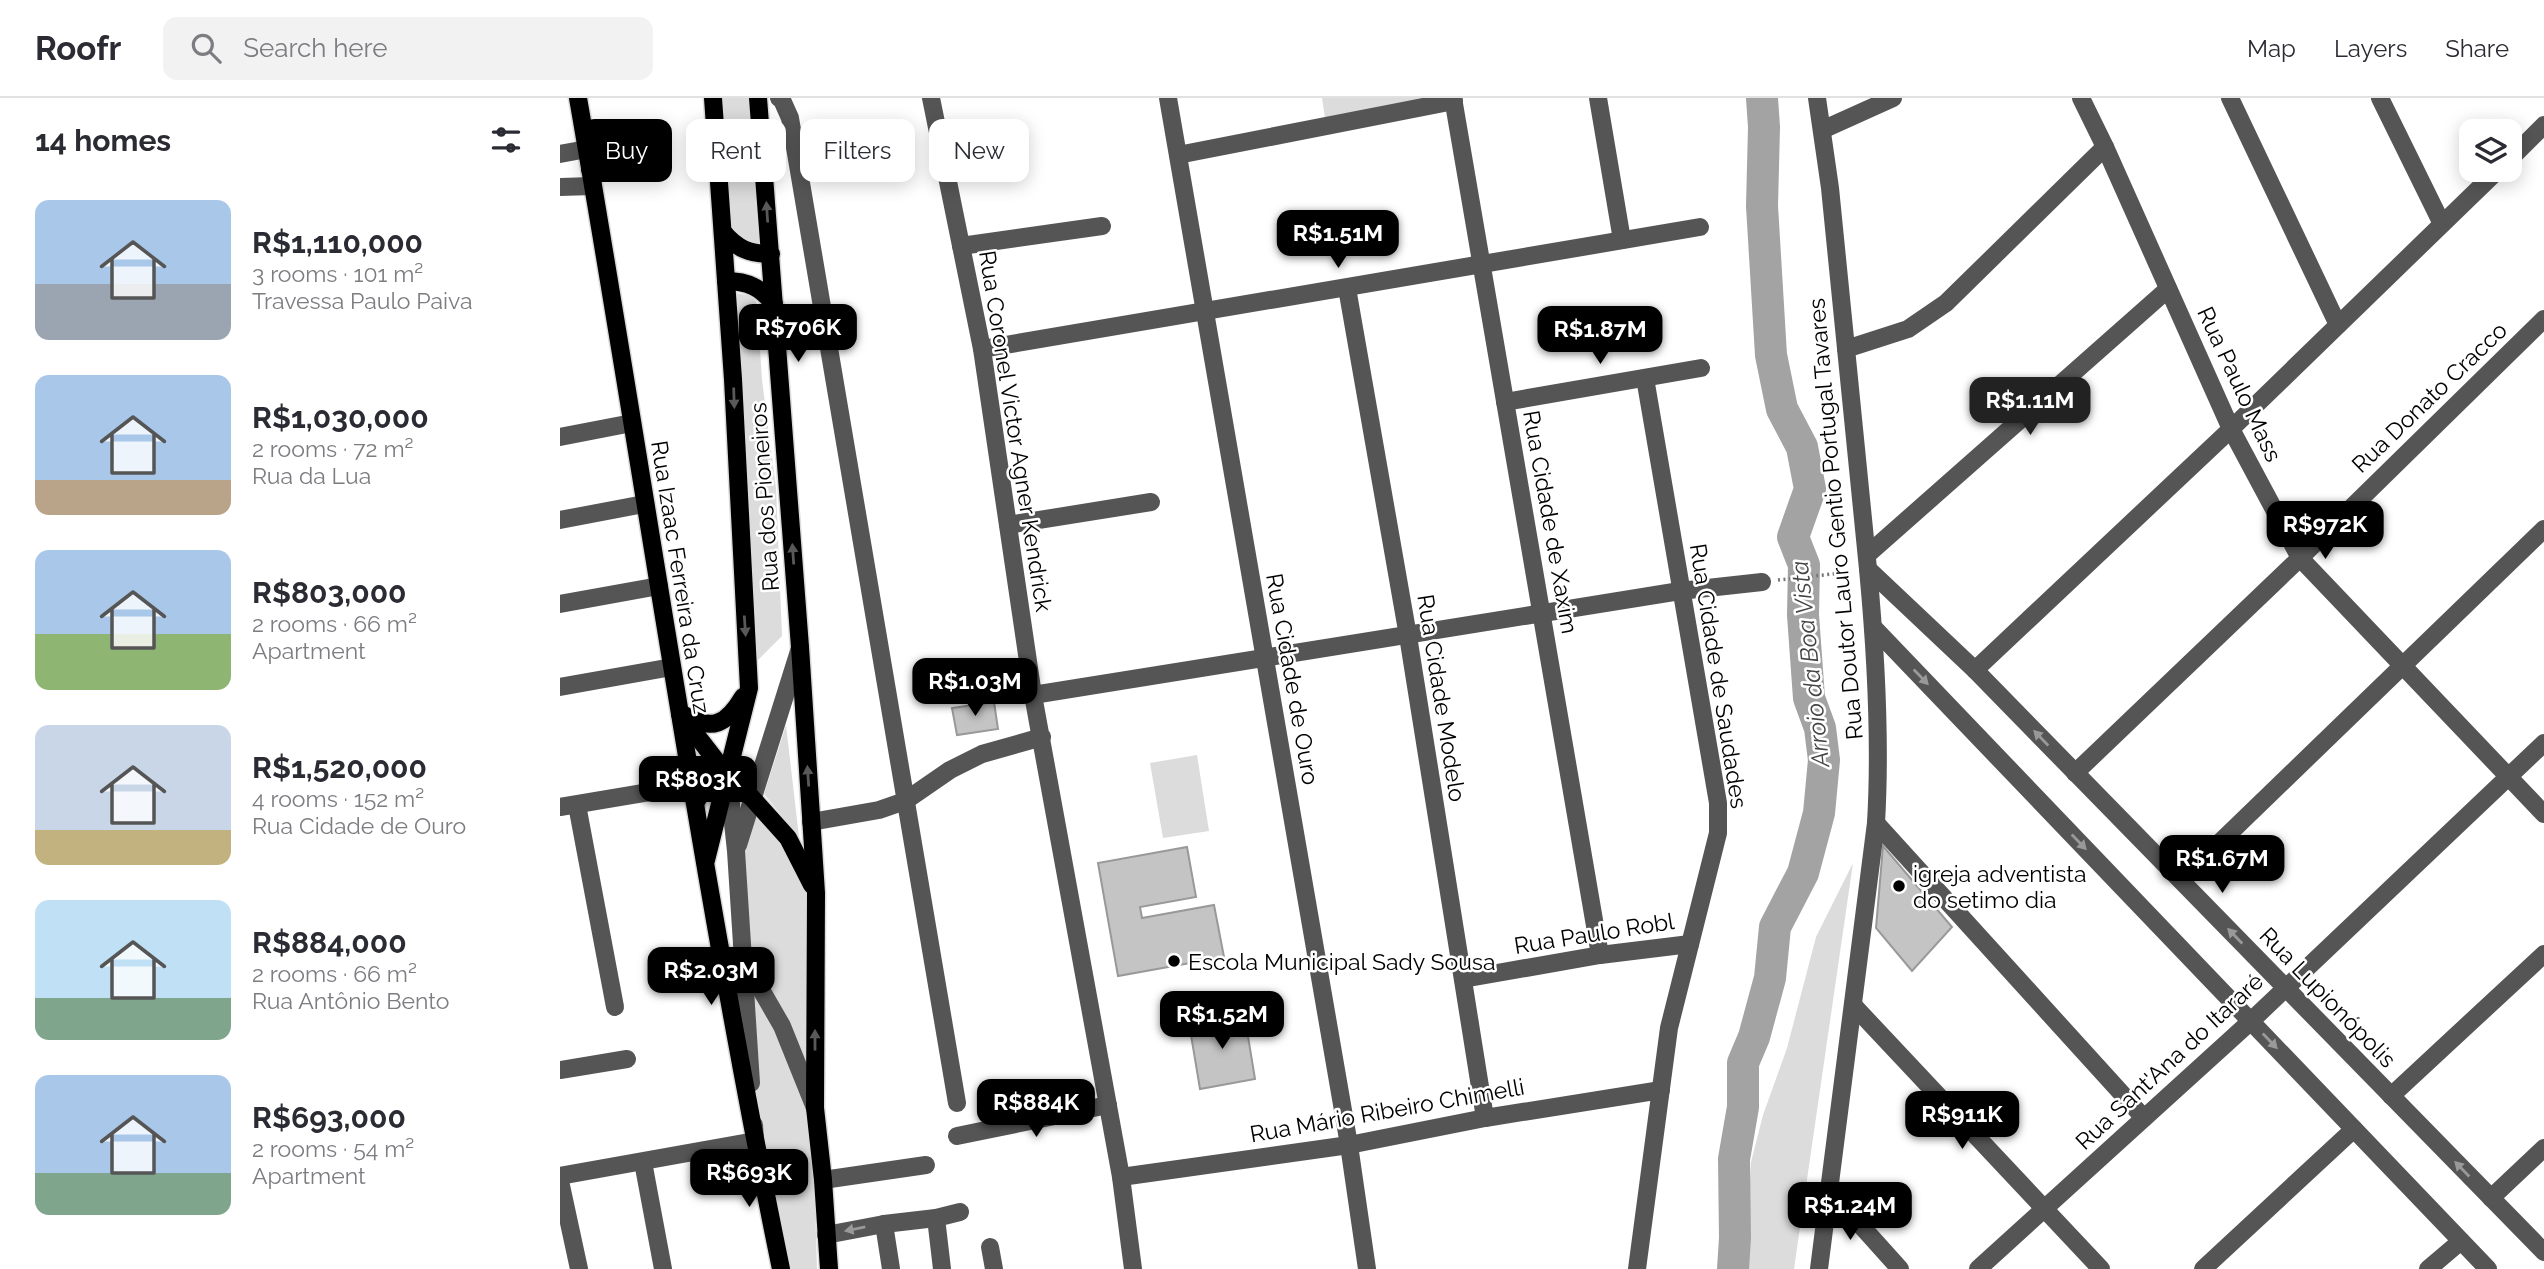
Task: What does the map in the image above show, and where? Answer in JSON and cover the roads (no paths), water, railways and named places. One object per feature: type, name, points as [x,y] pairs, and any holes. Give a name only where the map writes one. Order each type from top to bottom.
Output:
[{"type":"main road","name":"Rua Izaac Ferreira da Cruz","points":[[578,98],[582,119]]},
{"type":"main road","name":"Rua dos Pioneiros","points":[[704,867],[749,688],[713,98]]},
{"type":"main road","name":"Rua dos Pioneiros","points":[[758,98],[816,893]]},
{"type":"main road","name":"Rua Izaac Ferreira da Cruz","points":[[592,182],[704,867],[781,1269]]},
{"type":"main road","points":[[723,232],[732,243],[743,250],[771,254]]},
{"type":"main road","points":[[726,281],[741,281],[754,285],[766,293],[774,304]]},
{"type":"main road","points":[[678,711],[698,723],[711,725],[723,721],[734,711],[749,688]]},
{"type":"main road","points":[[678,711],[728,776],[788,838],[816,893],[815,1108],[829,1269]]},
{"type":"street","points":[[779,98],[790,118],[957,1103]]},
{"type":"street","name":"Rua Coronel Victor Agner Kendrick","points":[[931,98],[982,349],[1033,695],[1121,1177],[1133,1269]]},
{"type":"street","name":"Rua Cidade de Ouro","points":[[1168,98],[1349,1144],[1367,1269]]},
{"type":"street","points":[[1598,98],[1622,240]]},
{"type":"street","name":"Rua Doutor Lauro Gentio Portugal Tavares","points":[[1817,98],[1868,562],[1880,754],[1876,823],[1819,1269]]},
{"type":"street","points":[[1822,130],[1893,98]]},
{"type":"street","name":"Rua Paulo Mass","points":[[2081,98],[2231,429],[2300,558],[2544,814]]},
{"type":"street","points":[[2230,98],[2338,325]]},
{"type":"street","points":[[2380,98],[2442,224]]},
{"type":"street","points":[[1178,155],[1453,100]]},
{"type":"street","name":"Rua Cidade de Xaxim","points":[[1453,100],[1600,955]]},
{"type":"street","points":[[2522,147],[2544,125]]},
{"type":"street","points":[[1846,349],[1908,329],[1946,303],[2105,147]]},
{"type":"street","points":[[560,154],[581,150]]},
{"type":"street","points":[[1975,670],[2231,429],[2486,182]]},
{"type":"street","points":[[560,187],[593,186]]},
{"type":"street","points":[[961,246],[1102,226]]},
{"type":"street","points":[[982,349],[1700,227]]},
{"type":"street","name":"Rua Cidade Modelo","points":[[1347,288],[1408,636],[1485,1118]]},
{"type":"street","points":[[1868,562],[2168,289]]},
{"type":"street","name":"Rua Donato Cracco","points":[[2075,773],[2544,319]]},
{"type":"street","points":[[1505,402],[1701,368]]},
{"type":"street","name":"Rua Cidade de Saudades","points":[[1634,1268],[1670,1028],[1718,833],[1718,803],[1645,378]]},
{"type":"street","points":[[560,437],[632,423]]},
{"type":"street","points":[[1008,525],[1151,502]]},
{"type":"street","points":[[560,520],[644,504]]},
{"type":"street","points":[[2180,880],[2544,529]]},
{"type":"street","name":"Rua Lupionópolis","points":[[1868,562],[2544,1252]]},
{"type":"street","points":[[1033,695],[1680,591],[1768,581]]},
{"type":"street","points":[[560,604],[659,586]]},
{"type":"street","points":[[1874,628],[2488,1269]]},
{"type":"street","points":[[736,851],[800,647]]},
{"type":"street","points":[[560,687],[672,667]]},
{"type":"street","points":[[811,822],[879,810],[905,801],[950,770],[982,754],[1042,737]]},
{"type":"street","name":"Rua Sant'Ana do Itararé","points":[[1978,1269],[2251,1021],[2544,743]]},
{"type":"street","points":[[560,1176],[755,1141],[736,851],[728,776]]},
{"type":"street","points":[[615,1007],[568,806],[691,785]]},
{"type":"street","points":[[1876,823],[2144,1118]]},
{"type":"street","name":"Rua Paulo Robl","points":[[1463,979],[1600,955],[1690,944]]},
{"type":"street","points":[[2391,1096],[2544,954]]},
{"type":"street","points":[[743,957],[782,1026],[815,1108]]},
{"type":"street","points":[[1853,1005],[2101,1269]]},
{"type":"street","points":[[560,1070],[627,1059]]},
{"type":"street","name":"Rua Mário Ribeiro Chimelli","points":[[1121,1177],[1349,1144],[1485,1118],[1661,1090]]},
{"type":"street","points":[[957,1136],[1108,1105]]},
{"type":"street","points":[[2203,1269],[2354,1129]]},
{"type":"street","points":[[2491,1198],[2544,1148]]},
{"type":"street","points":[[643,1162],[663,1269]]},
{"type":"street","points":[[823,1180],[926,1165]]},
{"type":"street","points":[[560,1181],[579,1269]]},
{"type":"street","points":[[1829,1190],[1900,1269]]},
{"type":"street","points":[[826,1235],[960,1212]]},
{"type":"street","points":[[936,1218],[940,1269]]},
{"type":"street","points":[[884,1224],[891,1269]]},
{"type":"street","points":[[2428,1269],[2461,1241]]},
{"type":"street","points":[[990,1247],[994,1269]]},
{"type":"waterway","name":"Arroio da Boa Vista","points":[[1733,1269],[1734,1159],[1743,1107],[1743,1063],[1754,1037],[1770,978],[1775,927],[1803,873],[1819,813],[1824,760],[1820,728],[1809,698],[1803,615],[1804,565],[1793,537],[1810,489],[1802,447],[1782,409],[1771,355],[1762,206],[1762,98]]},
{"type":"place","name":"igreja adventista do setimo dia","points":[[1899,886]]},
{"type":"place","name":"Escola Municipal Sady Sousa","points":[[1174,961]]}]
